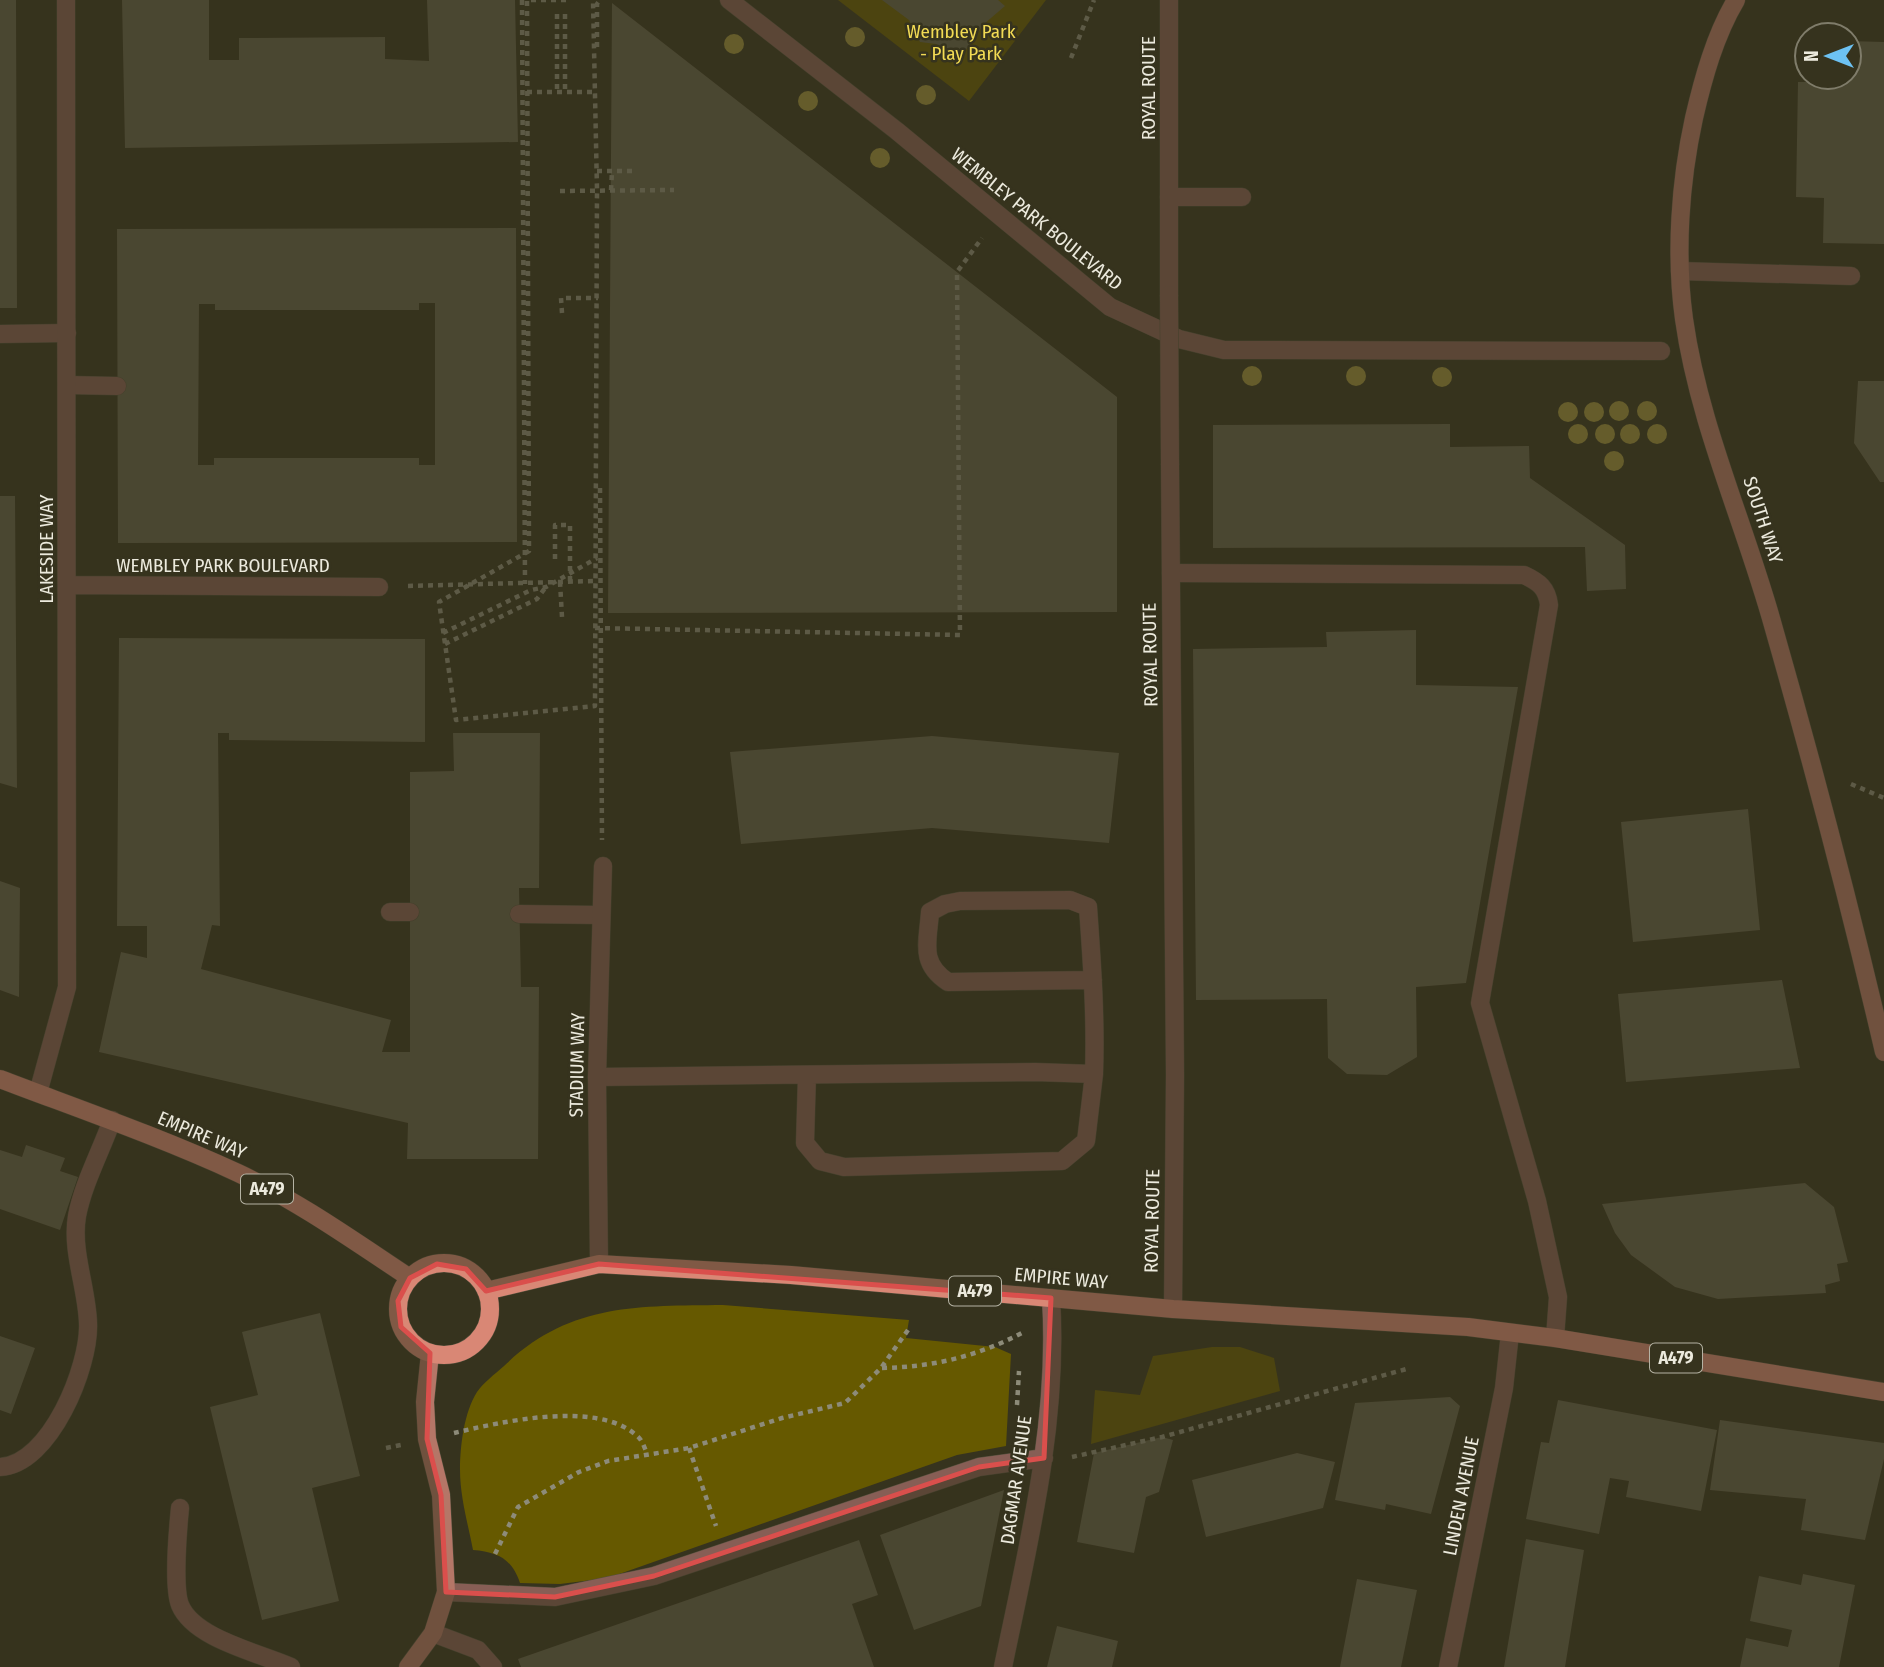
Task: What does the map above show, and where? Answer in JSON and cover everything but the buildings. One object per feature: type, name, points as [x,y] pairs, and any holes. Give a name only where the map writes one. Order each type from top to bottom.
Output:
[{"type":"main road","name":"SOUTH WAY","points":[[1736,0],[1703,78],[1688,148],[1680,271],[1684,318],[1704,408],[1765,596],[1838,855],[1884,1052]]},
{"type":"main road","name":"EMPIRE WAY","points":[[0,1079],[239,1173],[323,1220],[410,1278]]},
{"type":"main road","points":[[437,1264],[452,1264],[466,1269],[486,1291],[489,1317],[477,1340],[456,1354],[430,1353],[418,1347],[401,1327],[398,1301],[410,1278],[437,1264]]},
{"type":"main road","name":"EMPIRE WAY","points":[[486,1291],[598,1264],[792,1275],[1173,1309],[1468,1327],[1510,1333]]},
{"type":"main road","name":"A479","points":[[1510,1333],[1884,1392]]},
{"type":"main road","points":[[408,1667],[433,1633],[446,1592],[440,1495],[427,1438],[425,1402],[430,1353]]},
{"type":"street","name":"LAKESIDE WAY","points":[[38,1093],[67,987],[66,0]]},
{"type":"street","name":"WEMBLEY PARK BOULEVARD","points":[[729,0],[1110,307],[1179,340],[1224,350],[1661,351]]},
{"type":"street","name":"ROYAL ROUTE","points":[[1169,0],[1175,1075],[1173,1309]]},
{"type":"street","points":[[1169,197],[1242,197]]},
{"type":"street","points":[[1680,271],[1851,276]]},
{"type":"street","points":[[0,334],[67,333]]},
{"type":"street","points":[[67,385],[117,386]]},
{"type":"street","points":[[1171,573],[1524,575],[1537,581],[1547,593],[1549,605],[1480,1003],[1537,1200],[1559,1297],[1555,1338]]},
{"type":"street","name":"WEMBLEY PARK BOULEVARD","points":[[67,585],[379,587]]},
{"type":"street","name":"STADIUM WAY","points":[[598,1264],[597,1077],[603,866]]},
{"type":"street","points":[[807,1074],[805,1143],[820,1161],[844,1167],[1062,1161],[1086,1141],[1094,1074],[1093,980],[1088,907],[1070,900],[960,901],[945,904],[930,912],[926,956],[933,972],[948,982],[1093,980]]},
{"type":"street","points":[[390,912],[410,912]]},
{"type":"street","points":[[519,914],[601,915]]},
{"type":"street","points":[[597,1077],[1094,1074]]},
{"type":"street","points":[[0,1467],[13,1467],[32,1455],[51,1432],[86,1358],[88,1324],[77,1244],[77,1217],[112,1121]]},
{"type":"street","name":"DAGMAR AVENUE","points":[[1003,1667],[1044,1458],[1054,1336],[1051,1298]]},
{"type":"street","name":"LINDEN AVENUE","points":[[1448,1667],[1504,1388],[1510,1333]]},
{"type":"street","points":[[446,1592],[555,1597],[654,1576],[979,1467],[1044,1458]]},
{"type":"street","points":[[180,1507],[177,1546],[180,1604],[196,1624],[219,1640],[291,1667]]},
{"type":"street","points":[[433,1633],[478,1650],[493,1667]]},
{"type":"path","points":[[522,0],[525,584]]},
{"type":"path","points":[[566,0],[527,1],[529,551],[439,602],[456,720],[595,706],[600,488]]},
{"type":"path","points":[[379,587],[560,581],[596,583],[597,190],[593,0]]},
{"type":"path","points":[[600,0],[597,4],[598,629],[603,866]]},
{"type":"path","points":[[1071,58],[1094,0]]},
{"type":"path","points":[[557,14],[557,92]]},
{"type":"path","points":[[565,14],[565,92]]},
{"type":"path","points":[[523,92],[597,92]]},
{"type":"path","points":[[597,171],[637,171]]},
{"type":"path","points":[[611,190],[612,171]]},
{"type":"path","points":[[560,191],[674,190]]},
{"type":"path","points":[[598,629],[960,635],[957,272],[999,215]]},
{"type":"path","points":[[443,633],[531,590],[560,581],[598,557],[599,236]]},
{"type":"path","points":[[562,308],[562,313],[561,298],[599,298]]},
{"type":"path","points":[[554,559],[555,525],[570,525],[570,583]]},
{"type":"path","points":[[560,581],[562,617],[563,606]]},
{"type":"path","points":[[445,644],[537,599],[546,587]]},
{"type":"path","points":[[1851,784],[1884,798]]},
{"type":"path","points":[[495,1554],[518,1507],[579,1472],[608,1461],[690,1448],[782,1418],[845,1403],[881,1368],[908,1330]]},
{"type":"path","points":[[1044,1458],[1077,1457],[1151,1440],[1410,1368]]},
{"type":"path","points":[[386,1448],[505,1421],[571,1416],[601,1420],[628,1429],[639,1436],[647,1453]]},
{"type":"path","points":[[690,1448],[725,1550]]},
{"type":"highlighted area","points":[[437,1264],[466,1269],[486,1291],[599,1264],[1051,1298],[1044,1458],[979,1467],[654,1576],[555,1597],[446,1592],[441,1495],[427,1439],[430,1353],[401,1327],[398,1301],[410,1278]]},
{"type":"green space","name":"Wembley Park - Play Park","points":[[838,0],[1046,0],[969,101]]},
{"type":"green space","points":[[723,1305],[909,1320],[906,1338],[995,1347],[1011,1354],[1006,1446],[957,1455],[608,1578],[560,1584],[520,1583],[513,1568],[503,1558],[473,1550],[461,1490],[461,1451],[469,1409],[477,1392],[486,1382],[529,1345],[579,1319],[633,1308]]},
{"type":"green space","points":[[1212,1347],[1240,1347],[1274,1358],[1280,1391],[1091,1444],[1095,1390],[1140,1395],[1153,1356]]}]
